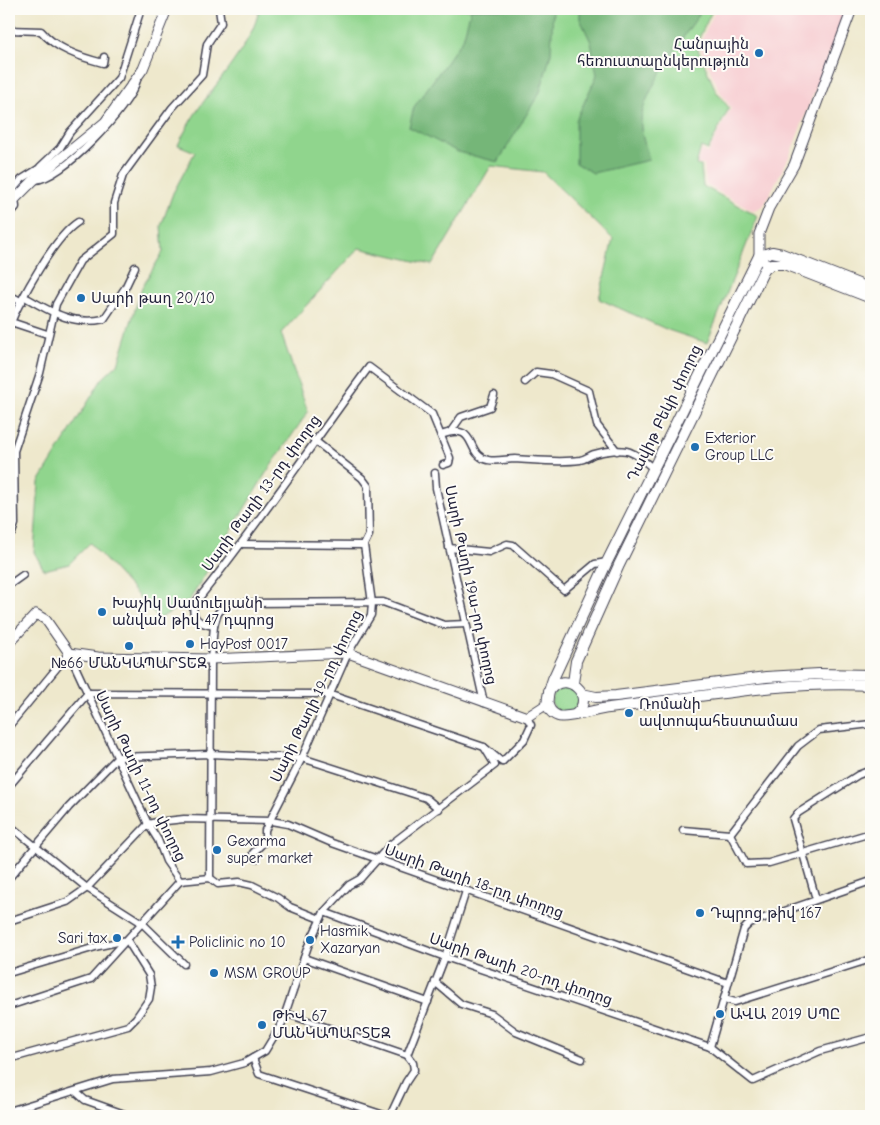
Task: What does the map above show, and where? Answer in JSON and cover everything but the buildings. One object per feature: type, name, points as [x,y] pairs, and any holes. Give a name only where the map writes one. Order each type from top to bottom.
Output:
[{"type":"main road","points":[[759,256],[772,252],[782,254],[871,288]]},
{"type":"main road","name":"Դավիթ Բեկի փողոց","points":[[548,699],[607,562],[759,256]]},
{"type":"main road","points":[[768,266],[776,263],[784,264],[871,298]]},
{"type":"main road","name":"Դավիթ Բեկի փողոց","points":[[572,683],[576,661],[619,565],[720,357],[768,266]]},
{"type":"main road","points":[[871,675],[797,675],[596,697],[582,694],[572,683],[558,683],[548,699],[550,709],[559,717],[570,717],[592,710],[756,689],[822,684],[871,685]]},
{"type":"main road","points":[[576,714],[582,708],[582,694]]},
{"type":"street","points":[[12,200],[22,179],[39,168],[60,148],[70,132],[119,78],[141,9]]},
{"type":"street","points":[[12,200],[106,122],[138,79],[152,52],[167,9]]},
{"type":"street","points":[[9,535],[12,533],[15,524],[14,451],[40,372],[59,295],[80,261],[114,234],[114,203],[125,172],[172,108],[202,75],[207,44],[221,23],[219,9]]},
{"type":"street","points":[[768,266],[759,256],[759,234],[768,208],[794,165],[852,9]]},
{"type":"street","points":[[9,30],[41,31],[51,43],[86,59],[103,63],[104,57]]},
{"type":"street","points":[[38,180],[39,168]]},
{"type":"street","points":[[9,215],[16,207],[12,200]]},
{"type":"street","points":[[48,334],[10,325],[55,243],[78,222]]},
{"type":"street","points":[[9,295],[54,313],[86,323],[104,319],[125,288],[135,267]]},
{"type":"street","name":"Սարի Թաղի 19ա-րդ փողոց","points":[[369,367],[432,414],[450,458],[449,463],[443,465]]},
{"type":"street","name":"Սարի Թաղի 13-րդ փողոց","points":[[214,626],[202,624],[197,620],[193,613],[194,604],[243,544],[314,440],[369,367]]},
{"type":"street","points":[[525,382],[536,372],[551,374],[590,391],[597,425],[617,451]]},
{"type":"street","points":[[451,432],[461,417],[490,407],[494,395]]},
{"type":"street","points":[[441,435],[460,431],[467,435],[477,452],[488,460],[533,462],[579,460],[588,458],[593,454],[617,451],[632,452],[654,469]]},
{"type":"street","name":"Սարի Թաղի 19-րդ փողոց","points":[[256,859],[253,853],[265,841],[265,830],[302,758],[328,694],[348,653],[370,617],[372,603],[364,545],[369,535],[368,486],[362,478],[314,440]]},
{"type":"street","name":"Սարի Թաղի 19ա-րդ փողոց","points":[[435,473],[436,488],[484,703]]},
{"type":"street","points":[[243,544],[364,545]]},
{"type":"street","points":[[449,548],[489,552],[506,544],[513,545],[564,590],[595,564],[607,562]]},
{"type":"street","points":[[9,585],[23,575]]},
{"type":"street","points":[[210,878],[209,695],[214,626],[220,610],[232,603],[383,602],[444,625],[466,624]]},
{"type":"street","points":[[9,643],[36,614],[46,620],[68,653],[98,657],[211,659],[348,653],[527,717],[531,724],[524,740],[502,762],[484,748],[328,694],[88,693],[9,786]]},
{"type":"street","points":[[9,726],[68,653]]},
{"type":"street","name":"Սարի Թաղի 11-րդ փողոց","points":[[68,653],[148,824],[158,840],[166,861],[180,881]]},
{"type":"street","points":[[527,717],[548,699]]},
{"type":"street","points":[[730,834],[798,746],[819,730],[871,724]]},
{"type":"street","points":[[9,1111],[76,1092],[113,1079],[211,1072],[253,1058],[265,1051],[285,1013],[304,958],[324,912],[349,885],[360,878],[390,845],[495,765],[484,748]]},
{"type":"street","points":[[9,878],[69,807],[118,757],[210,754],[302,758],[426,798],[439,809]]},
{"type":"street","points":[[816,900],[801,853],[793,820],[795,815],[843,783],[871,770]]},
{"type":"street","name":"Սարի Թաղի 18-րդ փողոց","points":[[148,824],[184,819],[271,821],[288,824],[377,859],[728,983]]},
{"type":"street","points":[[9,921],[67,902],[87,888],[148,824]]},
{"type":"street","points":[[9,825],[87,888],[142,923],[184,964]]},
{"type":"street","points":[[683,830],[730,834]]},
{"type":"street","points":[[730,834],[746,864],[770,863],[871,833]]},
{"type":"street","points":[[9,1006],[91,979],[180,881],[210,878],[218,884],[239,882],[253,885],[292,907],[320,919]]},
{"type":"street","points":[[710,1047],[744,929],[750,923],[871,881]]},
{"type":"street","points":[[407,1055],[445,957],[466,891]]},
{"type":"street","name":"Սարի Թաղի 20-րդ փողոց","points":[[324,912],[445,957],[710,1047],[753,1081],[820,1051],[871,1038]]},
{"type":"street","points":[[9,973],[127,940]]},
{"type":"street","points":[[9,1059],[128,1026],[136,1018],[149,999],[151,987],[149,975],[127,940]]},
{"type":"street","points":[[304,958],[428,1002]]},
{"type":"street","points":[[724,999],[736,1002],[871,959]]},
{"type":"street","points":[[435,982],[460,1004],[492,1014],[516,1032],[582,1059]]},
{"type":"street","points":[[253,1058],[259,1074],[389,1116],[413,1071],[413,1062],[407,1055],[285,1013]]},
{"type":"street","points":[[76,1092],[85,1100],[130,1116]]},
{"type":"shaded area","points":[[716,9],[847,9],[789,157],[764,205],[754,211],[706,185],[704,165],[697,164],[702,150],[708,153],[731,108],[719,90],[699,45]]},
{"type":"green space","points":[[259,9],[713,9],[696,45],[716,91],[729,108],[708,150],[701,147],[696,165],[701,166],[703,186],[758,216],[707,343],[668,330],[599,299],[613,239],[543,172],[491,166],[432,265],[359,248],[281,333],[308,412],[266,473],[189,601],[159,619],[90,543],[69,564],[44,570],[34,552],[39,482],[102,379],[118,364],[142,287],[163,252],[161,226],[173,193],[195,152],[178,145],[194,115],[233,62],[250,35]]},
{"type":"green space","points":[[471,9],[553,9],[551,53],[540,92],[498,162],[458,152],[409,127],[414,107],[463,39]]},
{"type":"green space","points":[[580,9],[702,10],[656,81],[643,110],[642,131],[649,160],[593,173],[576,163],[576,120],[597,75],[591,42],[580,19]]},
{"type":"green space","points":[[565,686],[577,692],[579,702],[574,711],[558,713],[551,702],[555,690]]},
{"type":"place","name":"Հանրային հեռուստաընկերություն","points":[[759,53]]},
{"type":"place","name":"Սարի թաղ 20/10","points":[[81,298]]},
{"type":"place","name":"Exterior Group LLC","points":[[695,447]]},
{"type":"place","name":"Խաչիկ Սամուելյանի անվան թիվ 47 դպրոց","points":[[102,612]]},
{"type":"place","name":"HayPost 0017","points":[[190,644]]},
{"type":"place","name":"№66 ՄԱՆԿԱՊԱՐՏԵԶ","points":[[129,646]]},
{"type":"place","name":"Ռոմանի ավտոպահեստամաս","points":[[629,713]]},
{"type":"place","name":"Gexarma super market","points":[[217,850]]},
{"type":"place","name":"Դպրոց թիվ 167","points":[[700,913]]},
{"type":"place","name":"Sari tax","points":[[117,938]]},
{"type":"place","name":"Hasmik Xazaryan","points":[[310,940]]},
{"type":"place","name":"Policlinic no 10","points":[[178,942]]},
{"type":"place","name":"MSM GROUP","points":[[214,973]]},
{"type":"place","name":"ԱՎԱ 2019 ՍՊԸ","points":[[720,1014]]},
{"type":"place","name":"ԹԻՎ 67 ՄԱՆԿԱՊԱՐՏԵԶ","points":[[262,1025]]}]
